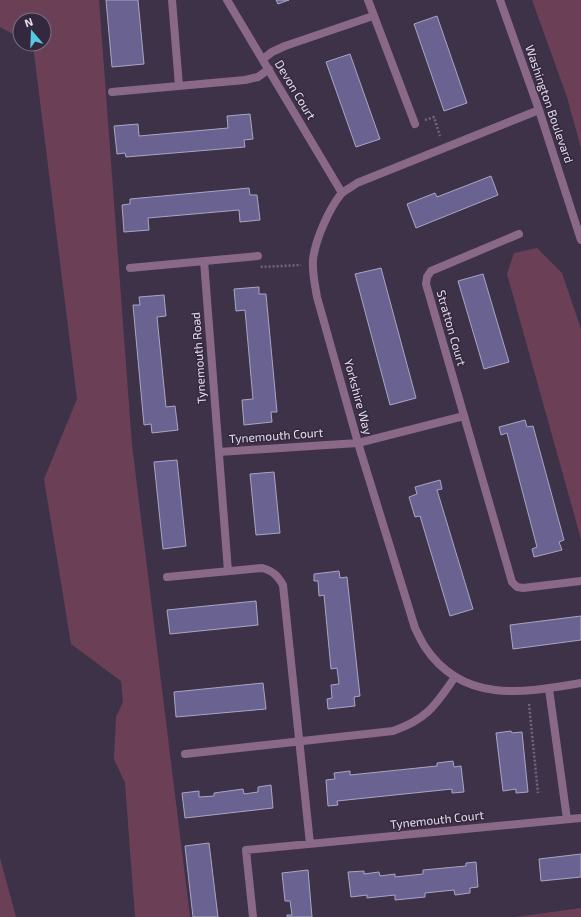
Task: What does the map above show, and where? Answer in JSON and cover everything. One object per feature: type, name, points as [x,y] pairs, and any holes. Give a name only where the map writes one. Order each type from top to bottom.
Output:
[{"type":"street","points":[[172,0],[180,86]]},
{"type":"street","name":"Devon Court","points":[[227,0],[342,193]]},
{"type":"street","points":[[368,0],[415,124]]},
{"type":"street","name":"Washington Boulevard","points":[[500,0],[539,110],[581,240]]},
{"type":"street","points":[[263,59],[272,52],[285,46],[373,16]]},
{"type":"street","points":[[112,92],[245,80],[258,77],[268,69]]},
{"type":"street","name":"Yorkshire Way","points":[[539,110],[356,183],[342,193],[328,217],[318,239],[313,259],[314,279],[317,297],[358,443],[415,628],[425,647],[438,663],[455,677],[472,686],[492,691],[513,692],[549,689],[581,683]]},
{"type":"street","name":"Stratton Court","points":[[519,234],[431,271],[426,277],[426,284],[512,582],[517,587],[524,588],[581,581]]},
{"type":"street","points":[[130,268],[258,256]]},
{"type":"street","name":"Tynemouth Road","points":[[204,261],[219,452]]},
{"type":"street","points":[[358,443],[464,416]]},
{"type":"street","name":"Tynemouth Court","points":[[228,571],[219,452],[358,443]]},
{"type":"street","points":[[167,576],[262,568],[271,571],[278,576],[283,584],[310,844]]},
{"type":"street","points":[[185,754],[393,731],[409,726],[424,716],[436,703],[455,677]]},
{"type":"street","points":[[549,689],[567,819]]},
{"type":"street","name":"Tynemouth Court","points":[[253,917],[246,850],[581,818]]},
{"type":"path","points":[[415,124],[434,117],[440,136]]},
{"type":"path","points":[[258,256],[262,267],[301,265]]},
{"type":"path","points":[[529,704],[538,793]]},
{"type":"shaded area","points":[[0,0],[99,0],[132,445],[190,917],[135,917],[125,783],[114,759],[116,717],[123,702],[121,681],[71,644],[44,479],[77,399],[34,52],[52,52],[52,12],[12,12],[12,34],[0,27]]},
{"type":"shaded area","points":[[532,0],[581,0],[581,148],[567,97]]},
{"type":"shaded area","points":[[537,248],[562,273],[581,329],[581,539],[507,274],[514,253]]},
{"type":"shaded area","points":[[0,858],[16,917],[0,917]]},
{"type":"shaded area","points":[[581,908],[581,917],[516,917]]},
{"type":"building","points":[[106,0],[138,0],[144,64],[112,67]]},
{"type":"building","points":[[276,0],[289,0],[278,4]]},
{"type":"building","points":[[437,16],[467,103],[444,111],[414,24]]},
{"type":"building","points":[[350,54],[380,139],[356,147],[326,62]]},
{"type":"building","points":[[250,114],[253,139],[244,140],[245,147],[126,157],[125,153],[117,154],[114,126],[138,124],[139,136],[228,128],[227,116]]},
{"type":"building","points":[[491,176],[498,195],[416,228],[407,204],[435,193],[437,197]]},
{"type":"building","points":[[249,188],[250,195],[257,195],[260,220],[240,222],[239,210],[148,218],[149,230],[124,232],[122,205],[130,204],[130,199]]},
{"type":"building","points":[[381,268],[416,398],[390,405],[355,274]]},
{"type":"building","points":[[483,274],[509,362],[484,369],[458,281]]},
{"type":"building","points":[[259,287],[259,294],[266,294],[277,412],[271,412],[272,422],[244,425],[242,400],[253,399],[245,310],[236,311],[234,289]]},
{"type":"building","points":[[164,295],[166,316],[157,317],[166,407],[175,406],[178,430],[152,433],[151,424],[144,425],[133,305],[140,305],[139,297]]},
{"type":"building","points":[[525,420],[527,427],[533,426],[564,540],[559,542],[562,550],[534,557],[532,549],[537,547],[507,433],[501,435],[499,427]]},
{"type":"building","points":[[177,460],[186,546],[163,549],[154,462]]},
{"type":"building","points":[[274,472],[280,533],[256,535],[250,474]]},
{"type":"building","points":[[440,480],[442,489],[437,490],[473,609],[450,616],[420,516],[415,517],[409,497],[417,494],[415,487]]},
{"type":"building","points":[[339,571],[340,578],[347,577],[360,696],[354,697],[355,706],[328,709],[327,699],[332,698],[331,685],[339,684],[337,668],[331,669],[324,595],[319,596],[318,581],[314,581],[314,574]]},
{"type":"building","points":[[256,601],[258,625],[170,634],[167,610]]},
{"type":"building","points":[[581,616],[581,640],[513,649],[510,625]]},
{"type":"building","points":[[263,683],[266,709],[176,717],[174,692]]},
{"type":"building","points":[[511,731],[512,733],[522,732],[528,792],[516,793],[516,789],[503,791],[496,733]]},
{"type":"building","points":[[453,761],[454,767],[461,766],[464,792],[452,793],[452,789],[337,801],[338,805],[328,806],[326,780],[335,779],[334,773],[350,771],[350,775],[437,766],[437,763]]},
{"type":"building","points":[[271,785],[273,808],[185,818],[182,793],[199,791],[199,797],[214,796],[214,793],[243,789],[244,794],[258,792],[258,787]]},
{"type":"building","points":[[209,843],[218,917],[193,917],[185,846]]},
{"type":"building","points":[[581,854],[581,877],[541,881],[539,859]]},
{"type":"building","points":[[476,862],[478,887],[470,888],[470,893],[455,895],[454,890],[425,893],[425,897],[395,900],[395,895],[367,898],[367,895],[351,897],[348,872],[364,871],[364,874],[379,872],[380,876],[395,874],[395,877],[423,874],[423,870],[466,866],[466,863]]},
{"type":"building","points":[[308,870],[312,917],[287,917],[287,915],[292,915],[290,901],[285,901],[282,873]]}]
